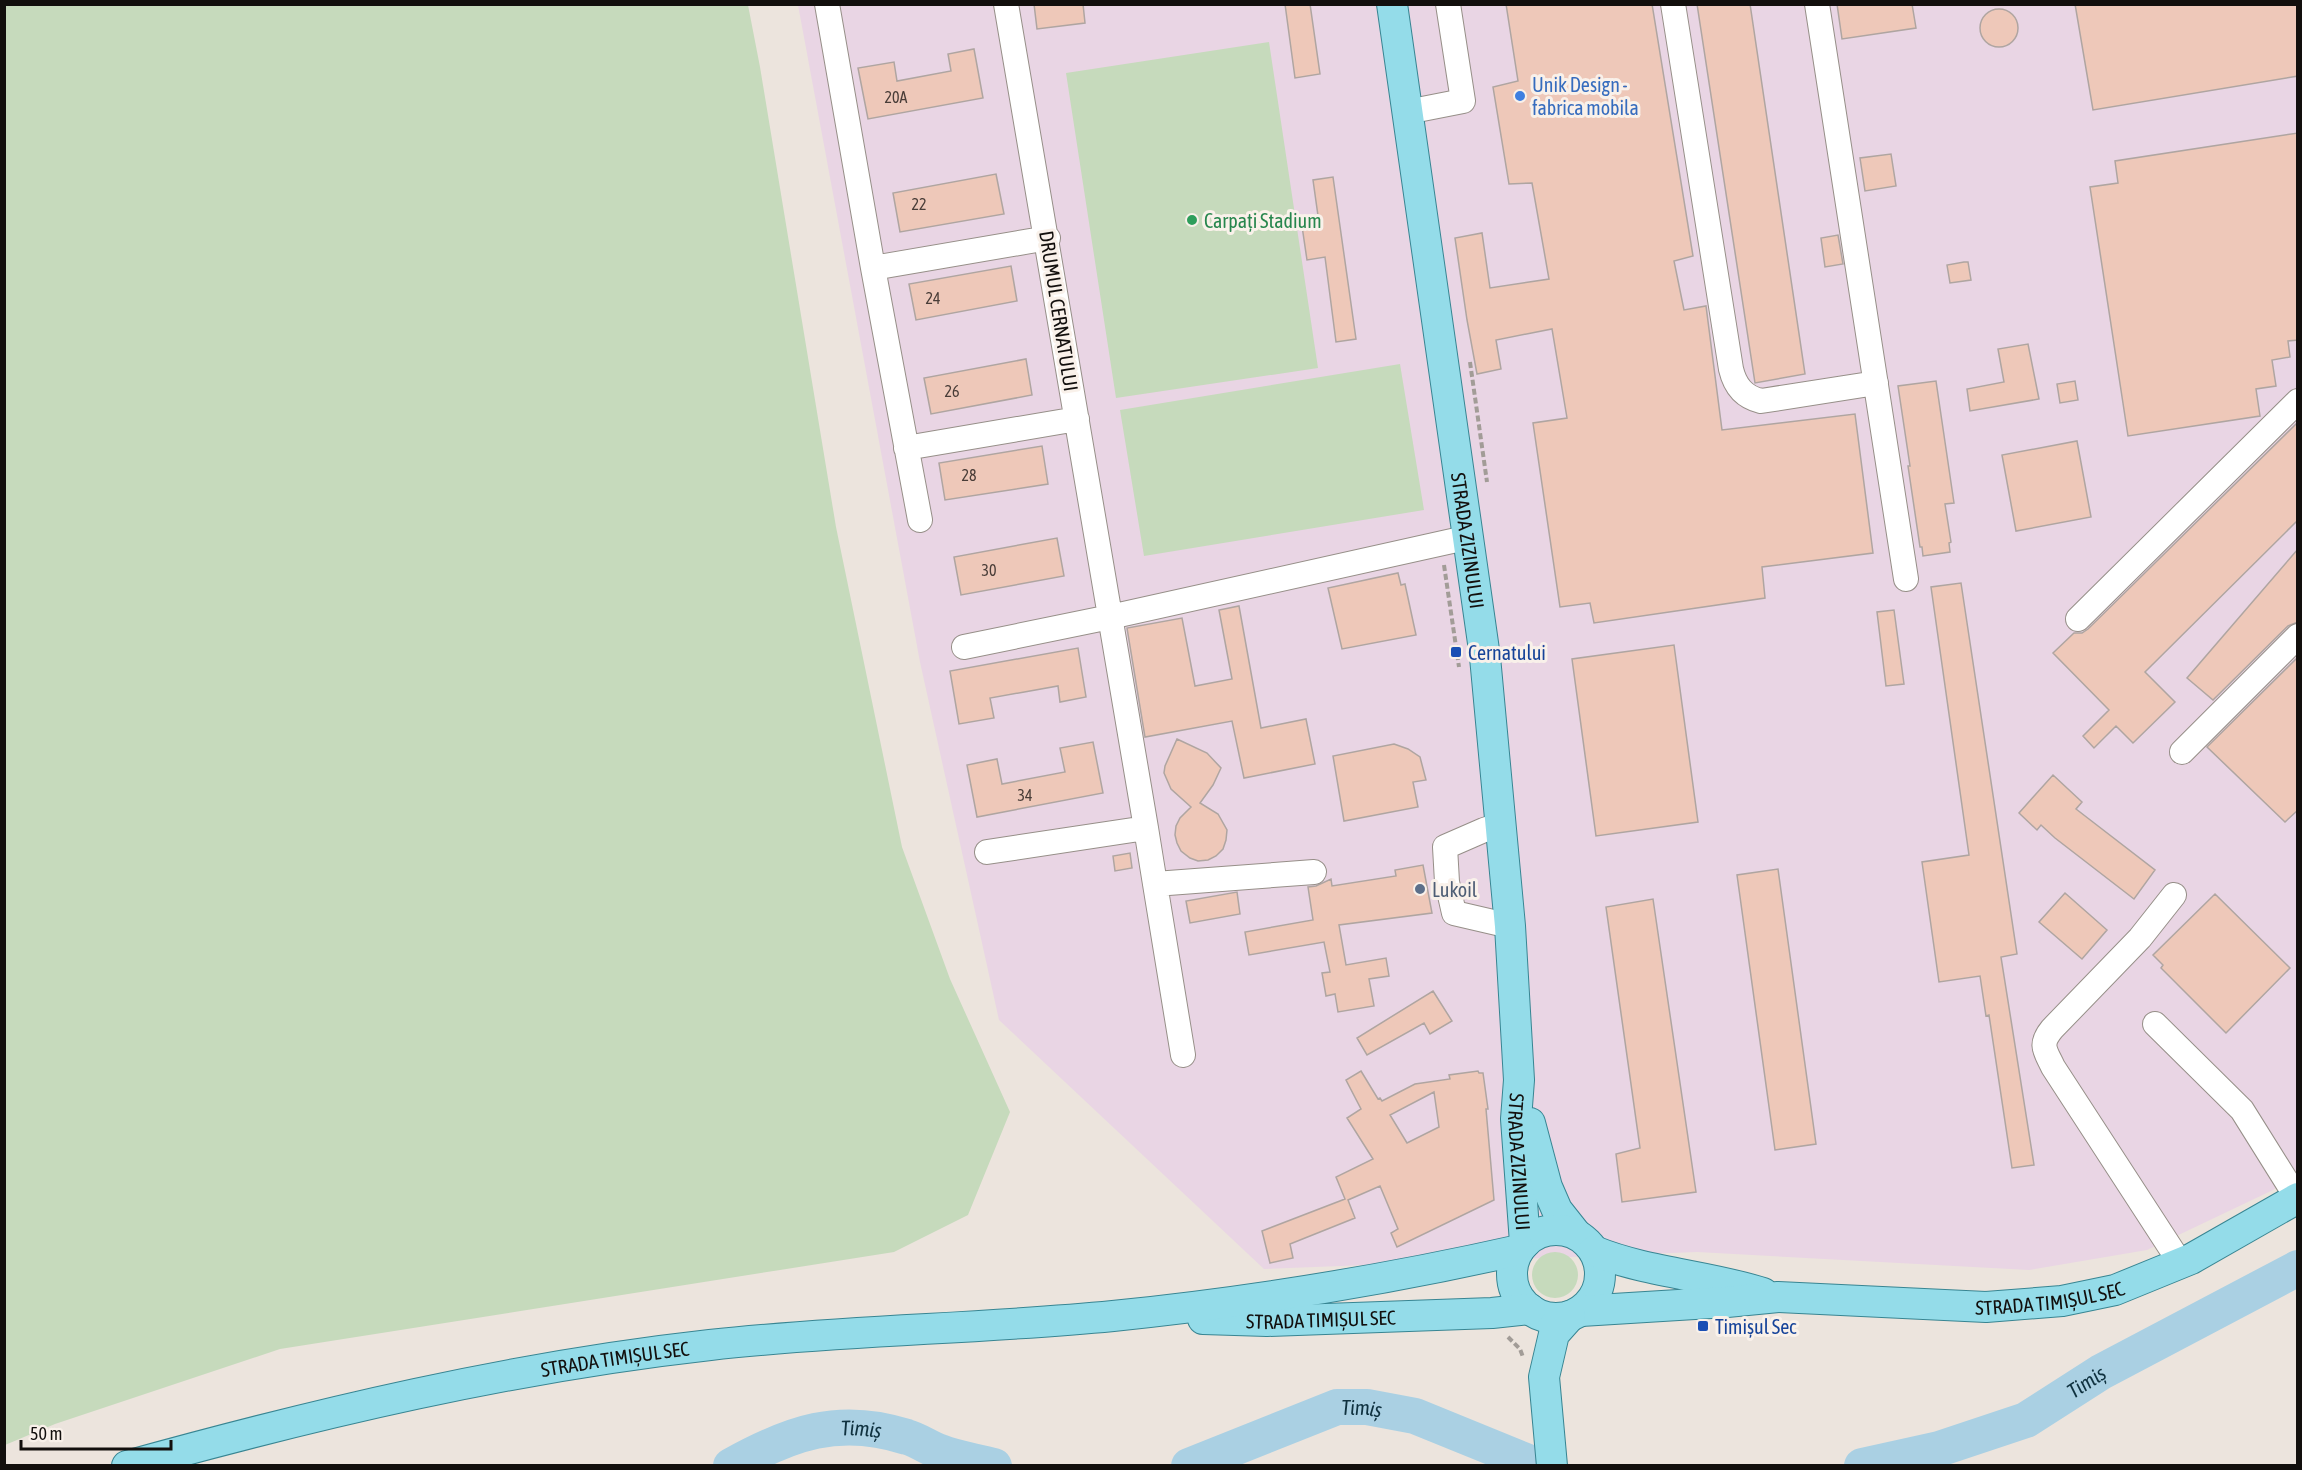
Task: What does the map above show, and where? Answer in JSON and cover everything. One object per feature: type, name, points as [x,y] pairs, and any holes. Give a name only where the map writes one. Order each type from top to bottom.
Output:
[{"type":"main road","name":"STRADA ZIZINULUI","points":[[1392,4],[1470,537],[1485,657],[1502,824],[1520,1080],[1516,1119],[1522,1246]]},
{"type":"main road","name":"STRADA ZIZINULUI","points":[[1520,1080],[1547,1187],[1557,1210],[1585,1242]]},
{"type":"main road","name":"STRADA TIMIȘUL SEC","points":[[1576,1313],[1778,1297],[2009,1306],[2062,1301],[2115,1290],[2181,1264],[2297,1198]]},
{"type":"main road","points":[[1544,1382],[1554,1334],[1591,1302],[1600,1276],[1599,1263],[1585,1242],[1563,1230],[1549,1230],[1536,1235],[1522,1246],[1513,1267],[1514,1286],[1518,1295],[1533,1311],[1547,1317],[1576,1313]]},
{"type":"main road","name":"STRADA TIMIȘUL SEC","points":[[1585,1242],[1619,1261],[1730,1282],[1778,1297]]},
{"type":"main road","name":"STRADA TIMIȘUL SEC","points":[[127,1466],[256,1430],[404,1396],[563,1366],[710,1345],[1113,1316],[1370,1281],[1522,1246]]},
{"type":"main road","name":"STRADA TIMIȘUL SEC","points":[[1113,1316],[1267,1321],[1533,1311]]},
{"type":"main road","points":[[1533,1311],[1538,1358],[1544,1382],[1552,1466]]},
{"type":"street","points":[[827,4],[920,520]]},
{"type":"street","name":"DRUMUL CERNATULUI","points":[[1006,4],[1048,238],[1183,1055]]},
{"type":"street","points":[[1407,112],[1464,101],[1448,4]]},
{"type":"street","points":[[1673,4],[1729,357],[1736,384],[1747,396],[1761,401],[1876,383]]},
{"type":"street","points":[[1817,4],[1906,579]]},
{"type":"street","points":[[873,268],[1048,238]]},
{"type":"street","points":[[2078,619],[2298,401]]},
{"type":"street","points":[[906,448],[1077,419]]},
{"type":"street","points":[[964,647],[1470,537]]},
{"type":"street","points":[[2182,752],[2298,636]]},
{"type":"street","points":[[1502,824],[1445,847],[1447,882],[1454,913],[1510,926]]},
{"type":"street","points":[[987,852],[1146,828]]},
{"type":"street","points":[[1155,884],[1314,872]]},
{"type":"street","points":[[2174,896],[2140,938],[2052,1029],[2044,1039],[2044,1047],[2053,1067],[2181,1264]]},
{"type":"street","points":[[2155,1024],[2242,1110],[2297,1198]]},
{"type":"shaded area","points":[[798,5],[2297,5],[2297,1173],[2273,1190],[2147,1250],[2029,1270],[1697,1252],[1264,1269],[999,1020],[920,662]]},
{"type":"green space","points":[[5,4],[748,5],[836,527],[902,847],[950,979],[1010,1112],[968,1215],[894,1252],[280,1349],[55,1424],[5,1445]]},
{"type":"green space","name":"Carpați Stadium","points":[[1269,42],[1318,368],[1116,398],[1066,73]]},
{"type":"green space","points":[[1400,364],[1424,510],[1144,556],[1120,410]]},
{"type":"green space","points":[[1555,1252],[1571,1259],[1578,1275],[1571,1291],[1555,1298],[1539,1291],[1532,1275],[1539,1259]]},
{"type":"building","points":[[1034,4],[1083,4],[1085,23],[1037,29]]},
{"type":"building","points":[[1285,4],[1310,4],[1320,74],[1295,78]]},
{"type":"building","points":[[1506,4],[1652,4],[1693,256],[1674,261],[1684,310],[1706,306],[1722,430],[1855,414],[1873,553],[1762,567],[1765,598],[1594,623],[1590,603],[1560,607],[1533,423],[1567,418],[1552,329],[1496,340],[1501,369],[1477,374],[1455,238],[1482,233],[1490,288],[1549,279],[1532,183],[1509,184],[1493,87],[1518,81]]},
{"type":"building","points":[[1697,4],[1750,4],[1805,374],[1755,383]]},
{"type":"building","points":[[1837,4],[1912,4],[1916,28],[1842,39]]},
{"type":"building","points":[[2075,4],[2298,4],[2298,76],[2093,110]]},
{"type":"building","points":[[1999,9],[2012,15],[2018,28],[2012,41],[1999,47],[1986,41],[1980,28],[1986,15]]},
{"type":"building","points":[[974,49],[983,98],[868,119],[858,68],[894,62],[897,81],[951,71],[948,54]]},
{"type":"building","points":[[2298,133],[2298,340],[2288,341],[2290,357],[2272,360],[2276,386],[2256,389],[2260,416],[2128,436],[2090,187],[2118,183],[2115,161]]},
{"type":"building","points":[[1891,154],[1896,186],[1865,191],[1860,158]]},
{"type":"building","points":[[996,174],[1004,214],[900,232],[893,193]]},
{"type":"building","points":[[1333,177],[1356,339],[1336,342],[1325,257],[1307,260],[1302,226],[1319,223],[1313,180]]},
{"type":"building","points":[[1838,235],[1843,264],[1825,267],[1821,238]]},
{"type":"building","points":[[1968,262],[1971,280],[1950,283],[1947,265]]},
{"type":"building","points":[[1011,266],[1017,301],[916,320],[909,284]]},
{"type":"building","points":[[2028,344],[2039,399],[1970,411],[1967,389],[2004,382],[1998,349]]},
{"type":"building","points":[[1026,359],[1032,395],[931,414],[924,378]]},
{"type":"building","points":[[1936,381],[1954,503],[1945,504],[1951,542],[1949,543],[1950,552],[1923,556],[1898,386]]},
{"type":"building","points":[[2075,381],[2078,400],[2060,403],[2057,384]]},
{"type":"building","points":[[2298,422],[2298,520],[2145,672],[2175,702],[2133,743],[2116,726],[2094,748],[2083,736],[2109,710],[2053,653],[2074,633],[2082,633],[2088,629]]},
{"type":"building","points":[[2077,441],[2091,517],[2016,531],[2002,455]]},
{"type":"building","points":[[1042,446],[1048,484],[945,500],[939,463]]},
{"type":"building","points":[[1057,538],[1064,576],[961,595],[954,557]]},
{"type":"building","points":[[2298,549],[2298,622],[2288,626],[2213,700],[2187,678]]},
{"type":"building","points":[[1398,573],[1401,585],[1405,584],[1416,635],[1342,649],[1328,588]]},
{"type":"building","points":[[1961,583],[2017,954],[2001,957],[2034,1165],[2012,1168],[1989,1015],[1986,1016],[1980,976],[1939,982],[1922,862],[1969,855],[1931,587]]},
{"type":"building","points":[[1239,606],[1261,728],[1306,719],[1315,764],[1244,778],[1232,721],[1145,737],[1127,628],[1182,618],[1195,686],[1232,679],[1219,610]]},
{"type":"building","points":[[1894,610],[1904,684],[1886,686],[1877,612]]},
{"type":"building","points":[[1674,645],[1698,822],[1596,836],[1572,659]]},
{"type":"building","points":[[1078,648],[1086,697],[1060,702],[1058,686],[990,698],[994,718],[959,724],[950,671]]},
{"type":"building","points":[[2298,657],[2298,810],[2285,822],[2207,747]]},
{"type":"building","points":[[1177,739],[1207,753],[1221,768],[1213,785],[1200,803],[1218,814],[1227,830],[1223,849],[1208,860],[1198,861],[1190,858],[1181,851],[1177,843],[1176,826],[1180,818],[1191,807],[1171,789],[1164,773]]},
{"type":"building","points":[[1093,742],[1103,793],[977,817],[967,765],[997,759],[1002,784],[1065,772],[1060,748]]},
{"type":"building","points":[[1394,744],[1420,757],[1426,780],[1413,782],[1418,807],[1344,821],[1333,756]]},
{"type":"building","points":[[2053,775],[2082,802],[2076,809],[2155,870],[2134,899],[2041,825],[2037,830],[2019,813]]},
{"type":"building","points":[[1130,853],[1132,868],[1115,871],[1113,856]]},
{"type":"building","points":[[1423,865],[1432,913],[1339,925],[1346,965],[1386,958],[1389,976],[1369,979],[1374,1006],[1338,1012],[1335,994],[1326,996],[1322,973],[1330,972],[1324,942],[1249,955],[1245,932],[1313,920],[1308,887],[1331,879],[1332,886],[1396,876],[1395,870]]},
{"type":"building","points":[[1778,869],[1816,1144],[1775,1150],[1737,875]]},
{"type":"building","points":[[1237,892],[1240,914],[1190,923],[1186,901]]},
{"type":"building","points":[[2065,893],[2107,930],[2082,959],[2039,922]]},
{"type":"building","points":[[2215,894],[2290,968],[2226,1033],[2161,968],[2163,965],[2153,955]]},
{"type":"building","points":[[1653,899],[1696,1192],[1622,1202],[1616,1154],[1640,1148],[1606,907]]},
{"type":"building","points":[[1433,991],[1452,1021],[1430,1034],[1424,1023],[1367,1055],[1357,1038]]},
{"type":"building","points":[[1361,1071],[1378,1099],[1382,1101],[1415,1084],[1450,1079],[1449,1075],[1478,1071],[1483,1073],[1488,1109],[1486,1109],[1494,1200],[1397,1247],[1391,1233],[1398,1229],[1380,1186],[1348,1200],[1355,1218],[1290,1244],[1293,1258],[1270,1263],[1262,1231],[1345,1199],[1336,1177],[1373,1159],[1347,1118],[1361,1109],[1346,1080]],"holes":[[[1434,1092],[1439,1127],[1407,1143],[1390,1115]]]},
{"type":"waterway","name":"Timiș","points":[[1862,1466],[1939,1449],[2026,1420],[2101,1372],[2298,1268]]},
{"type":"waterway","name":"Timiș","points":[[1189,1466],[1337,1407],[1367,1407],[1415,1416],[1538,1466]]},
{"type":"waterway","name":"Timiș","points":[[731,1466],[774,1444],[816,1431],[837,1428],[859,1428],[907,1437],[946,1454],[994,1466]]},
{"type":"place","name":"Unik Design - fabrica mobila","points":[[1520,96]]},
{"type":"place","name":"Carpați Stadium","points":[[1192,220]]},
{"type":"place","name":"Cernatului","points":[[1456,652]]},
{"type":"place","name":"Lukoil","points":[[1420,889]]},
{"type":"place","name":"Timișul Sec","points":[[1703,1326]]}]
